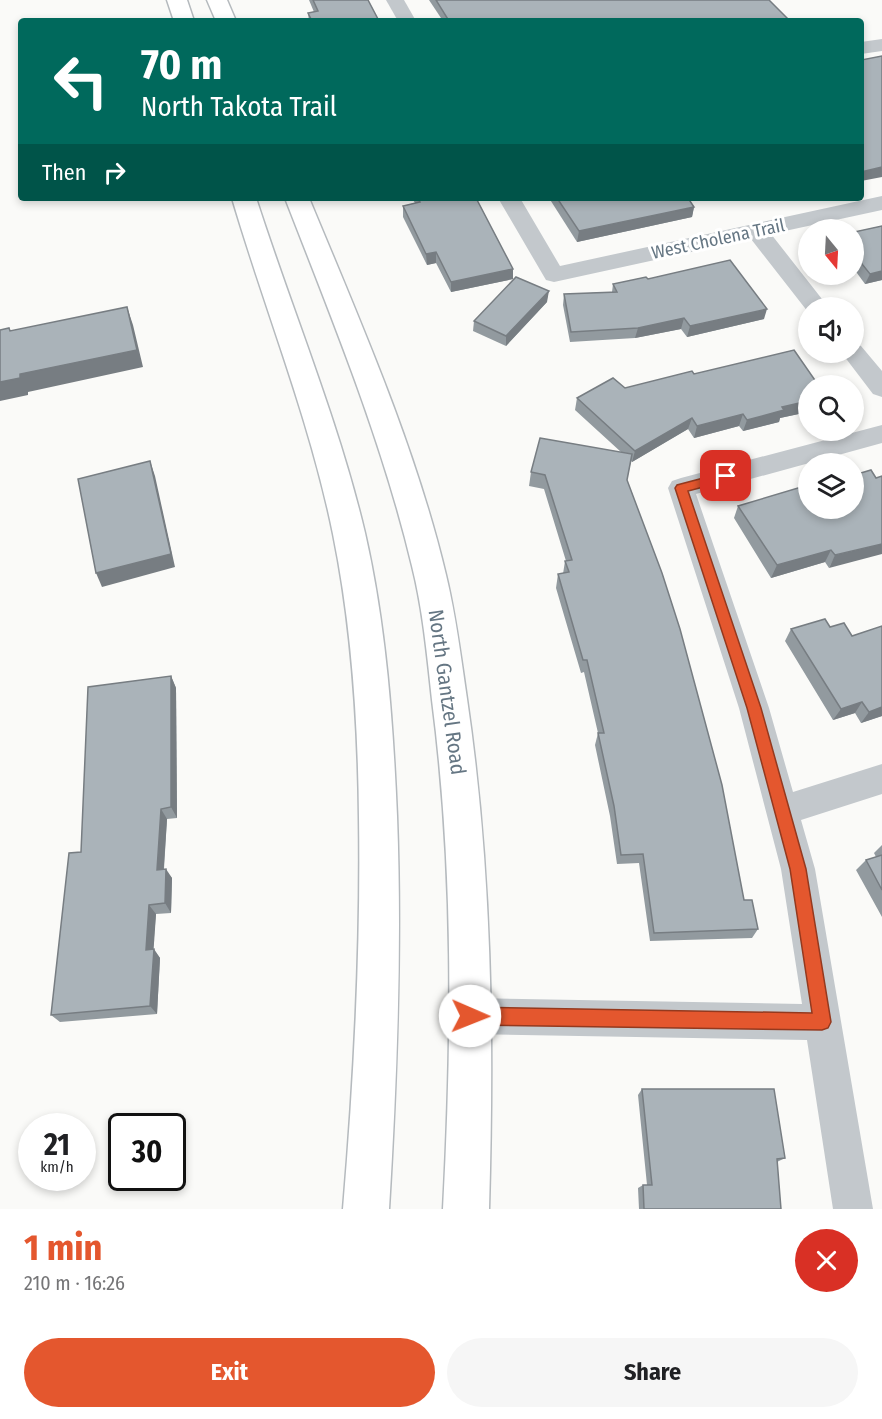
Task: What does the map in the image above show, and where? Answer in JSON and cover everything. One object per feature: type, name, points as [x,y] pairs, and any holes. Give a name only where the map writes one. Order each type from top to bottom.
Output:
[{"type":"main road","points":[[177,0],[183,18]]},
{"type":"main road","points":[[217,0],[225,18]]},
{"type":"main road","points":[[245,201],[312,400],[331,465],[349,534],[367,646],[376,740],[379,968],[375,1104],[366,1209]]},
{"type":"main road","name":"North Gantzel Road","points":[[298,201],[385,419],[408,490],[429,569],[452,709],[461,790],[467,881],[471,1113],[466,1209]]},
{"type":"street","points":[[396,0],[405,18]]},
{"type":"street","points":[[864,48],[882,45]]},
{"type":"street","name":"West Cholena Trail","points":[[511,201],[554,275],[882,203]]},
{"type":"street","points":[[756,230],[809,297]]},
{"type":"street","points":[[863,363],[882,388]]},
{"type":"street","points":[[853,1209],[798,869],[754,708],[681,488],[882,434]]},
{"type":"street","points":[[782,811],[882,779]]},
{"type":"street","points":[[470,1016],[822,1022]]},
{"type":"building","points":[[313,0],[368,0],[377,18],[310,18],[308,13],[318,11]]},
{"type":"building","points":[[436,0],[769,0],[787,18],[447,18]]},
{"type":"building","points":[[882,56],[882,167],[864,171],[864,59]]},
{"type":"building","points":[[478,201],[513,269],[451,282],[436,252],[426,254],[403,206],[420,202]]},
{"type":"building","points":[[559,201],[690,201],[694,207],[579,231]]},
{"type":"building","points":[[882,226],[882,271],[870,274],[864,266],[864,230]]},
{"type":"building","points":[[730,260],[767,309],[690,326],[684,318],[638,328],[571,332],[564,294],[617,292],[613,284],[646,277],[648,279]]},
{"type":"building","points":[[516,277],[549,291],[506,336],[474,321]]},
{"type":"building","points":[[127,307],[137,350],[20,374],[20,378],[0,382],[0,330],[9,328],[10,331]]},
{"type":"building","points":[[794,350],[798,356],[798,363],[803,363],[811,375],[798,375],[798,403],[782,407],[784,410],[747,420],[743,414],[697,426],[692,418],[635,451],[577,398],[613,378],[625,388],[692,371],[694,374]]},
{"type":"building","points":[[540,438],[632,454],[627,480],[662,573],[680,629],[722,785],[744,900],[752,900],[758,929],[654,933],[643,854],[621,855],[614,806],[598,733],[604,733],[587,660],[583,660],[558,574],[569,572],[565,561],[572,560],[545,475],[531,472]]},
{"type":"building","points":[[150,461],[171,554],[96,573],[78,479]]},
{"type":"building","points":[[871,470],[876,478],[882,476],[882,544],[835,555],[831,550],[777,565],[738,506],[798,488],[798,519],[864,519],[864,472]]},
{"type":"building","points":[[825,619],[830,627],[844,623],[852,636],[882,626],[882,707],[869,712],[862,702],[841,709],[791,629]]},
{"type":"building","points":[[171,676],[171,807],[161,809],[157,870],[166,869],[165,903],[149,905],[146,950],[154,949],[150,1006],[51,1015],[69,853],[81,852],[88,687]]},
{"type":"building","points":[[882,855],[882,890],[866,860]]},
{"type":"building","points":[[642,1089],[774,1089],[785,1158],[777,1159],[781,1209],[644,1209],[643,1185],[652,1185]]},
{"type":"route","points":[[470,1016],[822,1022],[798,869],[754,708],[681,488],[726,476]]}]
